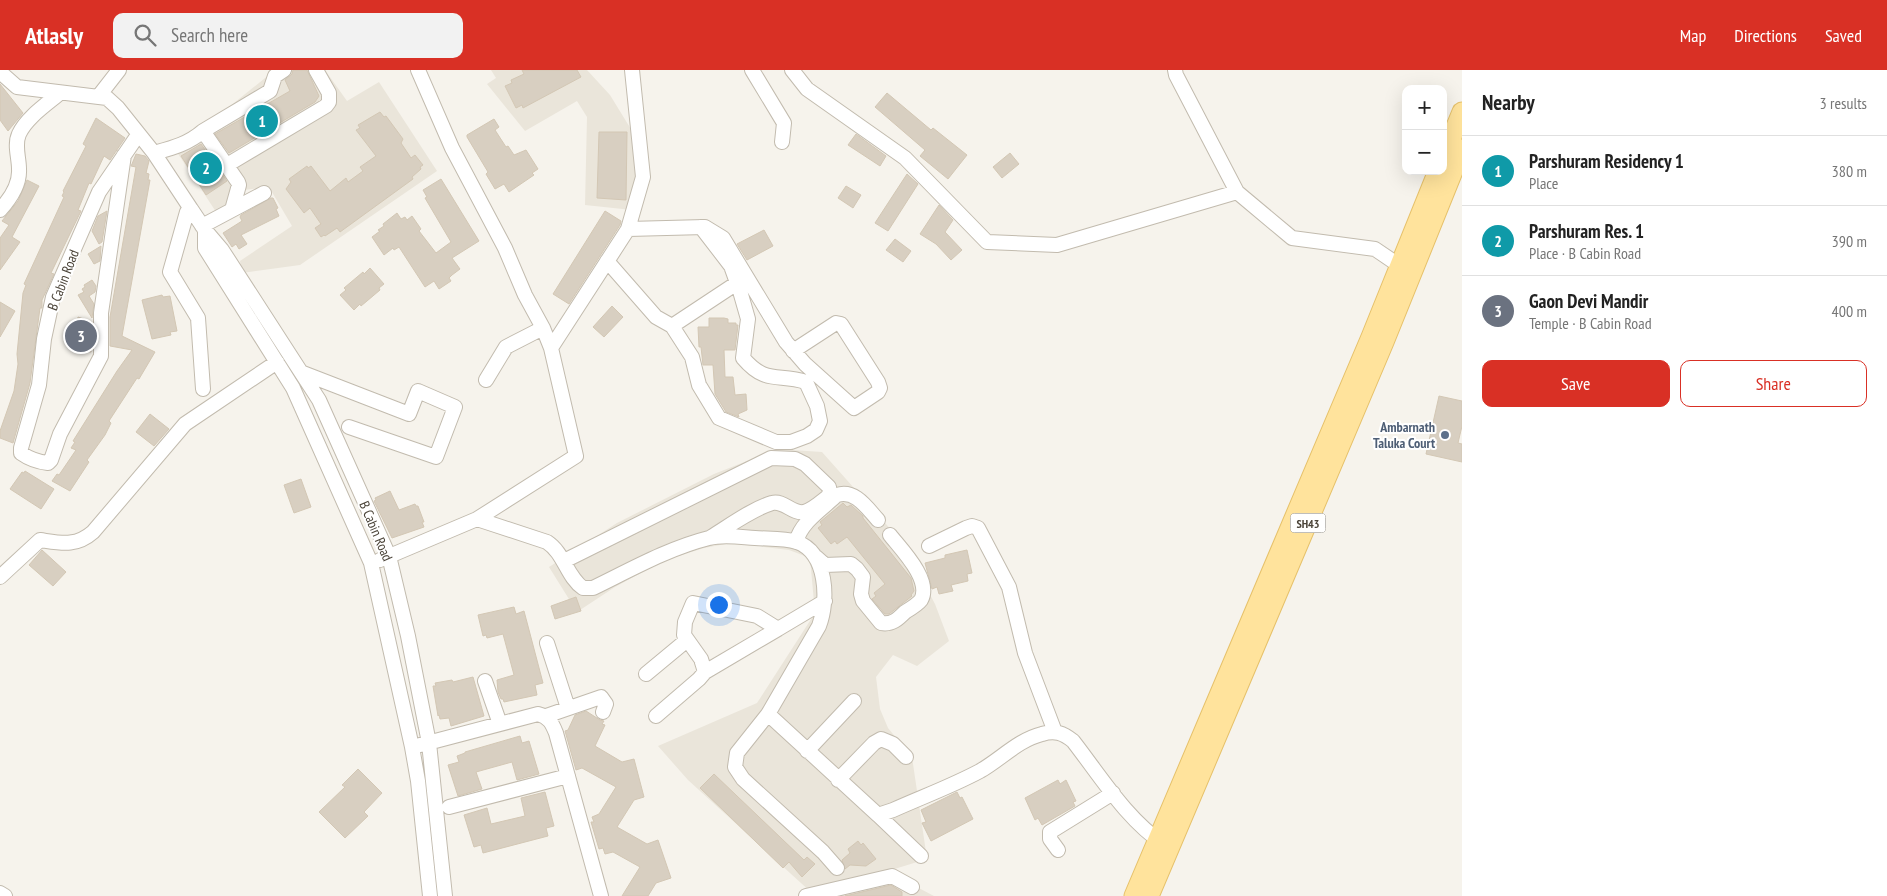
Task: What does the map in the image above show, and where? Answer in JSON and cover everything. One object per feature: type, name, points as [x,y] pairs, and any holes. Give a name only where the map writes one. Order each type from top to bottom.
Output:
[{"type":"main road","points":[[1447,148],[1462,112]]},
{"type":"main road","name":"SH43","points":[[1149,896],[1164,844],[1368,346],[1462,148]]},
{"type":"main road","name":"SH43","points":[[1406,268],[1437,175]]},
{"type":"main road","name":"SH43","points":[[1134,896],[1164,844]]},
{"type":"street","points":[[0,72],[17,87],[102,98],[119,70]]},
{"type":"street","points":[[154,152],[180,146],[194,139],[203,131],[270,91],[275,76],[284,70]]},
{"type":"street","points":[[227,164],[330,102],[329,93],[316,70]]},
{"type":"street","points":[[371,564],[477,518],[576,456],[551,348],[505,248],[452,148],[418,70]]},
{"type":"street","points":[[551,348],[628,229],[643,177],[632,70]]},
{"type":"street","points":[[752,70],[784,123],[782,142]]},
{"type":"street","points":[[792,70],[807,89],[905,158],[987,242],[1057,245],[1237,192]]},
{"type":"street","points":[[1175,70],[1237,192],[1292,238],[1375,249],[1406,268]]},
{"type":"street","points":[[0,210],[14,190],[18,180],[17,144],[19,134],[26,123],[60,93]]},
{"type":"street","name":"B Cabin Road","points":[[102,98],[118,108],[138,135],[154,152],[192,208],[203,228],[222,250],[303,373],[319,400],[388,556],[408,636],[429,743],[445,896]]},
{"type":"street","points":[[203,131],[227,164],[239,185],[232,210]]},
{"type":"street","name":"B Cabin Road","points":[[124,155],[101,313],[101,356],[60,434],[50,460],[48,463],[43,463],[25,456],[21,453],[21,448],[39,385],[44,339],[53,298],[99,192],[124,155],[138,135]]},
{"type":"street","points":[[264,193],[203,228],[205,248],[293,388],[371,564],[412,747],[418,781],[430,896]]},
{"type":"street","points":[[192,208],[187,212],[170,272],[198,318],[203,390]]},
{"type":"street","points":[[607,261],[656,317],[672,326],[692,357],[698,385],[719,418],[776,442],[791,442],[807,436],[816,430],[820,421],[817,406],[806,382],[796,379],[765,376],[751,367],[743,358],[748,319],[737,283],[731,266],[701,227]]},
{"type":"street","points":[[628,229],[705,227],[723,238],[786,342],[793,351],[811,370],[854,408],[878,392],[880,388],[841,324],[836,323],[793,351]]},
{"type":"street","points":[[672,326],[737,283]]},
{"type":"street","points":[[486,380],[506,347],[542,328]]},
{"type":"street","points":[[0,577],[40,540],[72,543],[84,540],[93,532],[185,424],[277,362]]},
{"type":"street","points":[[303,373],[409,414],[418,391],[455,407],[436,457],[350,427]]},
{"type":"street","points":[[477,518],[554,546],[578,585],[583,588],[593,588],[676,549],[711,537],[774,502],[782,504],[795,512],[805,512],[830,495],[828,487],[805,464],[795,458],[771,458],[564,561]]},
{"type":"street","points":[[796,542],[798,532],[805,524],[837,495],[843,493],[857,498],[878,520]]},
{"type":"street","points":[[929,546],[966,528],[972,526],[978,528],[1009,587],[1025,653],[1055,732]]},
{"type":"street","points":[[711,537],[737,537],[796,542],[810,549],[825,565],[850,564],[857,569],[862,577],[861,594],[863,600],[881,623],[887,624],[894,621],[920,600],[923,589],[920,574],[890,535]]},
{"type":"street","points":[[816,556],[821,572],[825,601],[824,613],[819,626],[768,714],[738,753],[735,766],[743,778],[823,852],[837,868]]},
{"type":"street","points":[[656,716],[706,672],[825,601]]},
{"type":"street","points":[[706,672],[701,659],[684,635],[685,622],[693,603],[757,616],[778,629]]},
{"type":"street","points":[[646,674],[687,640]]},
{"type":"street","points":[[547,643],[568,708]]},
{"type":"street","points":[[485,681],[500,724]]},
{"type":"street","points":[[546,716],[601,696],[606,704],[603,712]]},
{"type":"street","points":[[807,750],[854,701]]},
{"type":"street","points":[[412,747],[538,714],[546,716],[552,722],[556,733],[601,896]]},
{"type":"street","points":[[768,714],[921,856]]},
{"type":"street","points":[[878,815],[980,770],[1017,744],[1042,734],[1055,732],[1064,734],[1073,741],[1123,806],[1164,844]]},
{"type":"street","points":[[838,780],[874,743],[881,739],[893,744],[906,757]]},
{"type":"street","points":[[449,807],[568,776]]},
{"type":"street","points":[[1058,850],[1050,839],[1050,832],[1113,793]]},
{"type":"street","points":[[806,896],[847,891],[892,876],[912,887]]},
{"type":"street","points":[[0,893],[5,896]]},
{"type":"shaded area","points":[[275,70],[325,70],[347,101],[379,82],[437,171],[300,265],[242,273],[240,261],[292,226],[269,187],[244,190],[227,221],[220,218],[171,143],[198,132]]},
{"type":"shaded area","points":[[491,70],[587,70],[610,95],[637,139],[638,176],[632,210],[585,205],[587,117],[577,101],[525,131],[487,84],[496,78]]},
{"type":"shaded area","points":[[777,449],[822,452],[902,542],[935,604],[949,641],[917,666],[893,655],[876,677],[880,709],[888,728],[912,757],[927,859],[839,886],[890,873],[934,896],[805,896],[813,894],[688,780],[658,746],[757,703],[815,613],[810,558],[789,550],[749,543],[736,542],[704,548],[663,561],[615,587],[577,612],[549,567],[617,523],[714,474]]},
{"type":"building","points":[[293,70],[307,70],[319,96],[315,102],[229,153],[215,134],[290,91],[285,80],[292,74]]},
{"type":"building","points":[[522,70],[577,70],[581,77],[523,108],[522,105],[516,108],[505,86],[512,83],[511,80],[524,74]]},
{"type":"building","points":[[0,84],[23,113],[8,131],[0,120]]},
{"type":"building","points":[[887,93],[931,130],[933,128],[967,155],[948,179],[920,156],[925,150],[875,107]]},
{"type":"building","points":[[380,112],[384,117],[386,116],[403,139],[401,143],[411,158],[415,155],[423,165],[412,177],[413,179],[340,232],[337,228],[321,237],[315,228],[321,224],[310,208],[304,213],[286,189],[291,182],[289,179],[307,166],[308,168],[311,166],[330,191],[346,178],[348,182],[363,171],[360,167],[376,156],[356,130],[360,128],[358,125]]},
{"type":"building","points":[[96,118],[125,138],[110,160],[104,156],[91,184],[89,183],[78,210],[81,211],[51,273],[54,274],[42,300],[42,308],[40,308],[30,383],[13,443],[0,438],[0,431],[14,391],[18,364],[17,354],[23,293],[26,285],[24,284],[64,197],[62,196],[63,191],[86,146],[83,144]]},
{"type":"building","points":[[494,119],[499,127],[495,130],[506,147],[508,146],[514,155],[526,150],[538,169],[532,173],[534,175],[509,192],[504,184],[495,189],[486,174],[488,172],[467,137],[467,135]]},
{"type":"building","points":[[599,132],[627,132],[626,200],[597,198]]},
{"type":"building","points":[[856,134],[886,156],[880,166],[848,145]]},
{"type":"building","points":[[201,144],[227,181],[206,195],[181,156]]},
{"type":"building","points":[[1010,153],[1019,164],[1002,178],[993,167]]},
{"type":"building","points":[[136,154],[145,156],[149,161],[146,173],[149,174],[148,180],[150,180],[122,336],[155,352],[139,379],[137,378],[109,421],[111,423],[105,435],[87,460],[89,462],[70,491],[52,481],[57,474],[59,475],[76,450],[71,448],[75,442],[73,441],[132,350],[110,346],[110,317],[136,167],[131,166]]},
{"type":"building","points":[[907,174],[918,184],[888,231],[875,223]]},
{"type":"building","points":[[441,179],[479,241],[452,258],[460,269],[449,278],[451,281],[439,289],[434,281],[425,287],[399,247],[394,250],[393,248],[384,255],[372,237],[380,231],[378,230],[384,226],[383,224],[397,213],[401,219],[405,217],[407,220],[412,216],[421,229],[419,231],[436,253],[451,242],[425,198],[427,197],[423,190]]},
{"type":"building","points":[[27,180],[39,186],[12,237],[20,242],[0,270],[0,238],[9,225],[2,221],[18,201]]},
{"type":"building","points":[[846,186],[861,195],[853,208],[838,198]]},
{"type":"building","points":[[273,198],[278,208],[276,209],[279,216],[241,235],[247,244],[239,249],[236,244],[232,247],[223,233],[242,221],[241,215]]},
{"type":"building","points":[[939,205],[953,220],[945,232],[962,250],[951,260],[936,244],[920,234]]},
{"type":"building","points":[[107,211],[102,242],[99,244],[92,231],[98,216]]},
{"type":"building","points":[[605,211],[621,221],[620,225],[569,304],[553,294]]},
{"type":"building","points":[[764,230],[773,246],[747,260],[737,244]]},
{"type":"building","points":[[895,239],[911,251],[903,262],[886,250]]},
{"type":"building","points":[[101,246],[100,261],[94,264],[88,254]]},
{"type":"building","points":[[370,268],[384,284],[379,288],[380,290],[354,310],[340,295],[346,290],[344,288]]},
{"type":"building","points":[[92,280],[96,286],[95,292],[89,296],[94,304],[92,318],[78,295],[84,292],[82,289],[85,287],[84,285]]},
{"type":"building","points":[[162,295],[163,297],[170,296],[177,331],[170,332],[171,335],[152,339],[142,300]]},
{"type":"building","points":[[0,302],[15,311],[0,337]]},
{"type":"building","points":[[612,306],[623,317],[604,337],[593,327]]},
{"type":"building","points":[[78,317],[92,322],[91,352],[72,348]]},
{"type":"building","points":[[709,318],[724,318],[728,319],[728,323],[736,323],[738,325],[735,350],[724,350],[725,377],[733,377],[735,395],[746,394],[747,410],[738,414],[739,417],[726,412],[715,394],[713,365],[703,365],[701,347],[699,347],[698,327],[709,327]]},
{"type":"building","name":"Ambarnath Taluka Court","points":[[1439,396],[1462,401],[1462,426],[1458,443],[1462,444],[1462,462],[1426,454]]},
{"type":"building","points":[[150,414],[169,429],[154,446],[136,432]]},
{"type":"building","points":[[25,471],[54,489],[41,509],[10,489],[22,472],[24,473]]},
{"type":"building","points":[[301,479],[311,507],[294,513],[284,485]]},
{"type":"building","points":[[390,491],[399,510],[415,504],[418,506],[424,527],[392,538],[374,501],[376,500],[375,498]]},
{"type":"building","points":[[843,503],[847,507],[851,505],[863,516],[911,578],[914,591],[912,596],[889,614],[885,614],[872,599],[876,596],[874,593],[885,584],[847,537],[837,544],[835,541],[831,544],[818,528],[822,525],[820,522]]},
{"type":"building","points":[[42,550],[66,572],[53,586],[29,565]]},
{"type":"building","points":[[967,550],[972,573],[967,574],[968,581],[951,585],[953,591],[939,594],[937,587],[932,589],[925,563],[945,558],[945,555]]},
{"type":"building","points":[[576,597],[581,611],[555,619],[551,606]]},
{"type":"building","points":[[514,607],[516,614],[524,611],[543,683],[535,685],[537,695],[504,702],[498,692],[497,680],[514,675],[503,634],[487,638],[486,635],[483,636],[478,615]]},
{"type":"building","points":[[473,677],[484,716],[451,726],[449,718],[440,719],[438,716],[433,686],[436,686],[435,683],[452,680],[453,682]]},
{"type":"building","points":[[586,711],[604,721],[602,724],[605,725],[595,746],[622,762],[634,759],[644,797],[634,800],[617,827],[647,844],[658,840],[671,878],[656,883],[648,896],[622,896],[640,867],[613,852],[605,854],[603,848],[599,849],[591,822],[594,822],[592,817],[599,814],[616,787],[582,768],[576,770],[565,731],[568,730],[575,715]]},
{"type":"building","points":[[520,736],[522,743],[529,741],[539,774],[517,780],[512,762],[476,772],[482,789],[458,796],[448,765],[459,762],[457,756]]},
{"type":"building","points":[[358,769],[382,793],[364,812],[368,816],[345,838],[319,812],[345,787],[342,785]]},
{"type":"building","points":[[714,774],[804,860],[807,857],[815,864],[802,877],[789,862],[783,868],[700,788]]},
{"type":"building","points":[[1058,780],[1060,784],[1066,780],[1076,801],[1073,802],[1075,806],[1042,825],[1038,818],[1035,820],[1025,798]]},
{"type":"building","points":[[545,792],[554,826],[546,828],[548,836],[483,853],[481,845],[474,847],[464,815],[487,808],[491,824],[525,816],[521,798]]},
{"type":"building","points":[[957,792],[960,798],[962,797],[973,819],[931,841],[922,823],[926,822],[921,810]]},
{"type":"building","points":[[858,841],[861,845],[863,843],[876,859],[866,866],[850,865],[845,869],[842,860],[850,853],[848,849]]},
{"type":"building","points":[[891,885],[902,892],[902,896],[845,896]]},
{"type":"place","name":"Parshuram Residency 1","points":[[262,121]]},
{"type":"place","name":"Parshuram Res. 1","points":[[206,168]]},
{"type":"place","name":"Gaon Devi Mandir","points":[[81,336]]},
{"type":"place","name":"Ambarnath Taluka Court","points":[[1445,435]]}]
